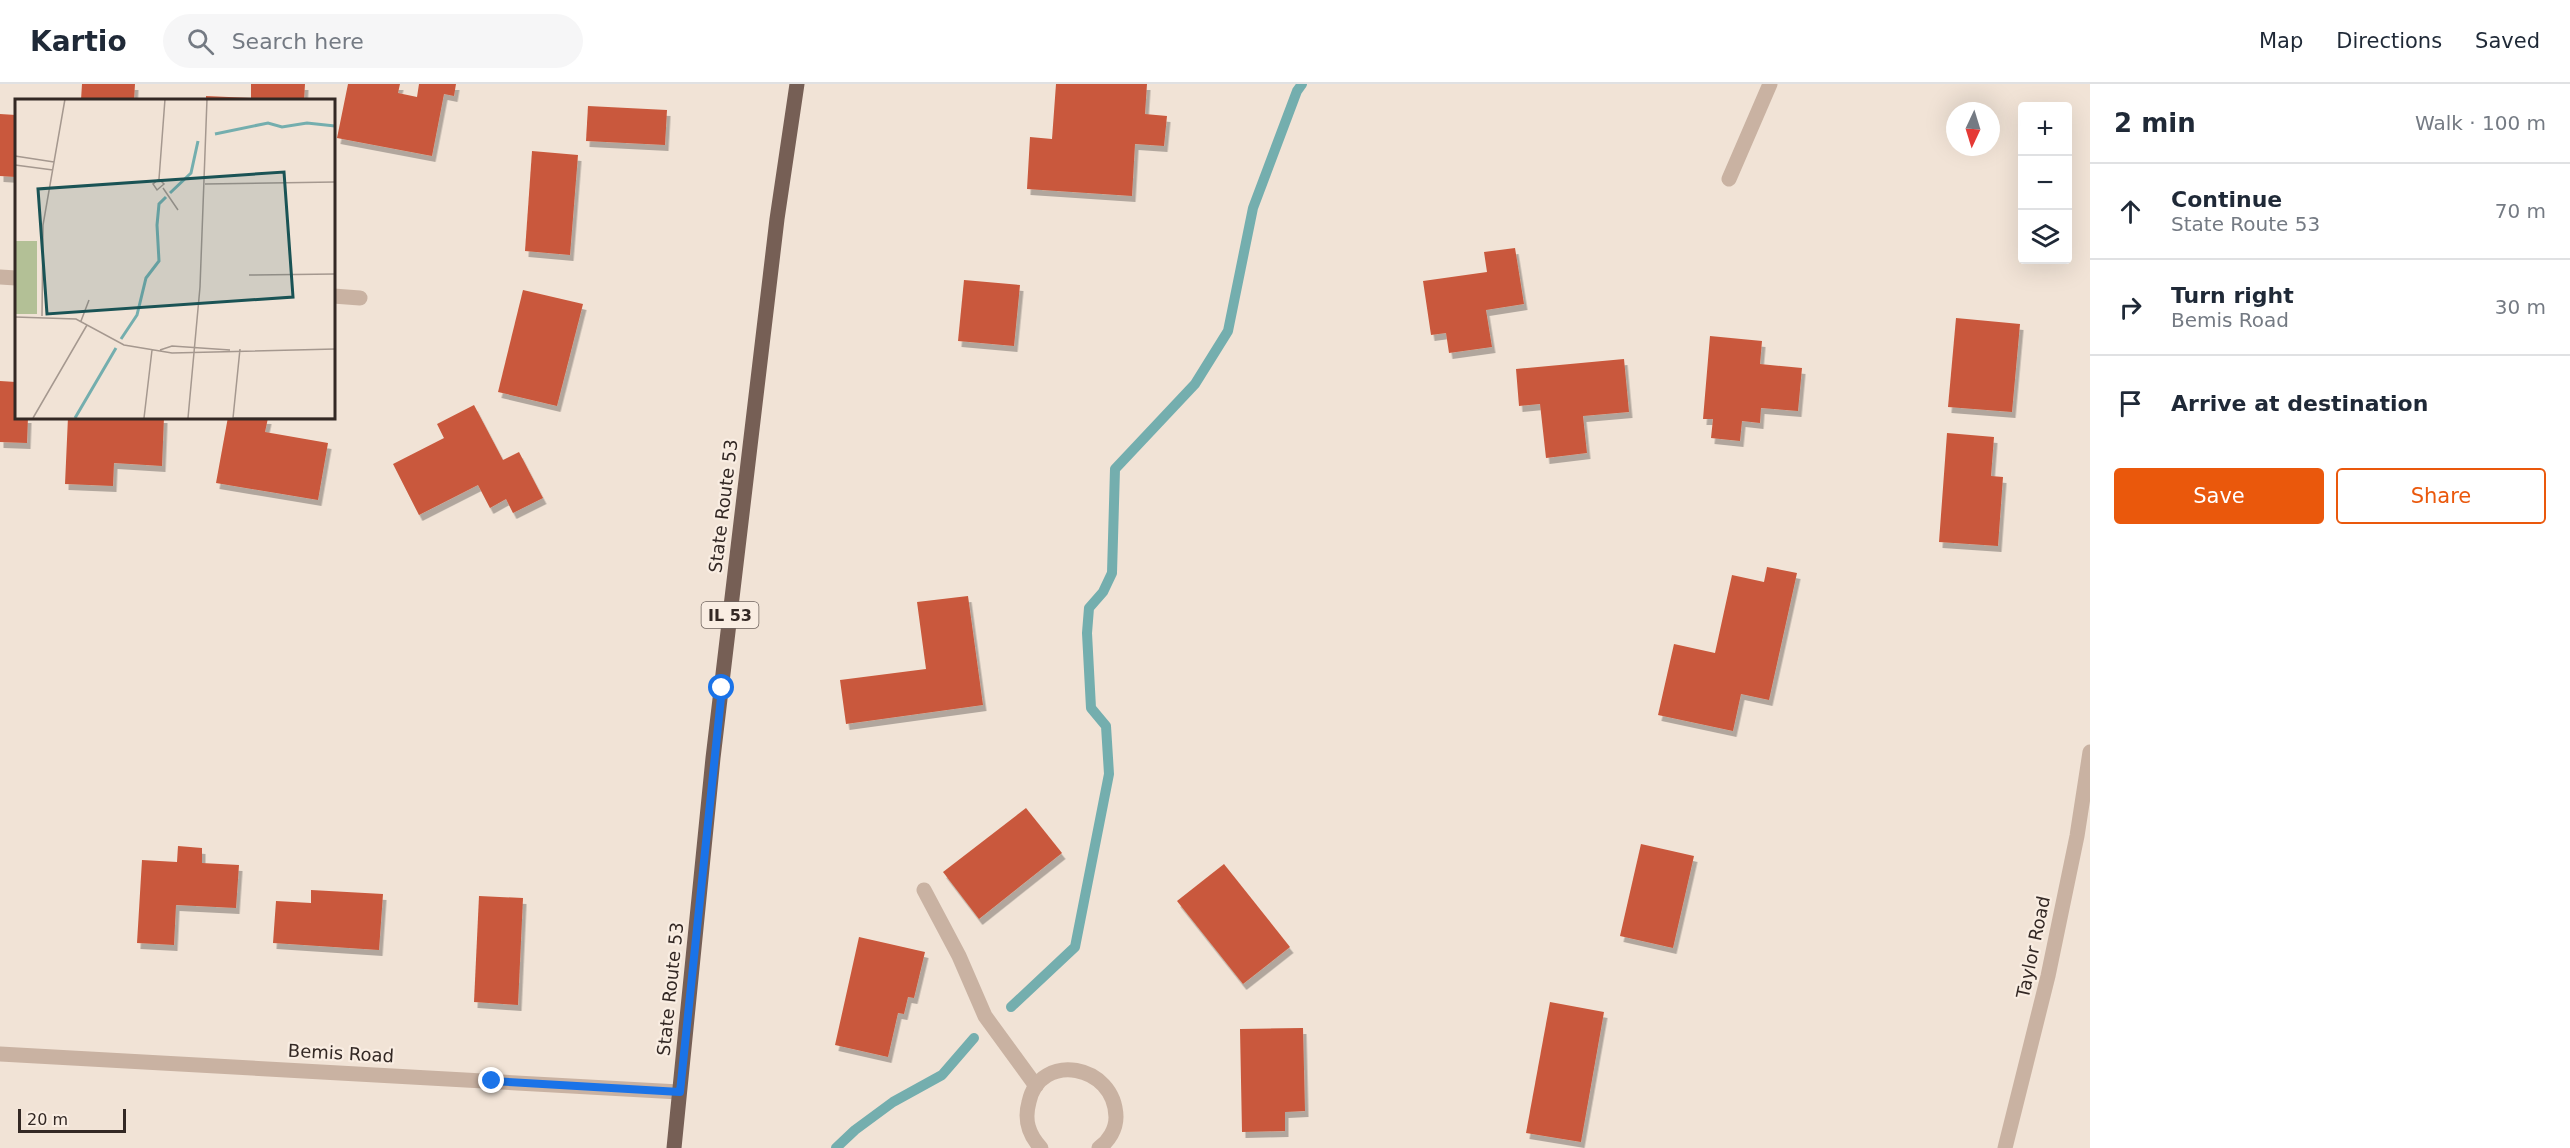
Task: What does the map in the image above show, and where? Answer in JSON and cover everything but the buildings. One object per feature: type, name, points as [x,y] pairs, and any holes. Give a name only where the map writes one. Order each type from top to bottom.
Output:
[{"type":"main road","name":"State Route 53","points":[[674,1148],[713,758],[777,219],[797,84]]},
{"type":"street","points":[[1729,179],[1770,84]]},
{"type":"street","points":[[0,277],[15,278]]},
{"type":"street","points":[[334,296],[360,298]]},
{"type":"street","name":"Taylor Road","points":[[2005,1148],[2048,976],[2077,836],[2090,752]]},
{"type":"street","points":[[924,891],[959,956],[985,1016],[1036,1086]]},
{"type":"street","name":"Bemis Road","points":[[0,1054],[680,1092]]},
{"type":"street","points":[[1041,1148],[1032,1138],[1025,1116],[1030,1094],[1048,1075],[1066,1069],[1087,1072],[1103,1083],[1113,1096],[1116,1123],[1107,1141],[1099,1148]]},
{"type":"waterway","points":[[1011,1007],[1075,947],[1109,774],[1106,726],[1091,708],[1087,633],[1089,608],[1103,592],[1112,573],[1115,469],[1195,384],[1228,331],[1253,208],[1297,91],[1302,84]]},
{"type":"waterway","points":[[836,1148],[855,1130],[893,1102],[942,1075],[974,1038]]},
{"type":"route","points":[[492,1081],[680,1092],[722,688]]}]
